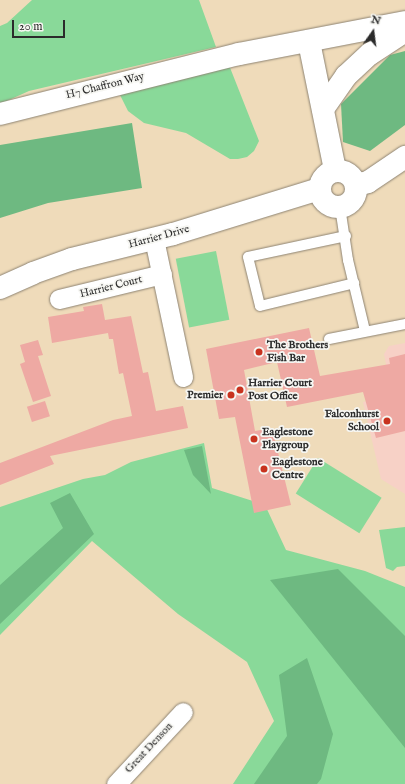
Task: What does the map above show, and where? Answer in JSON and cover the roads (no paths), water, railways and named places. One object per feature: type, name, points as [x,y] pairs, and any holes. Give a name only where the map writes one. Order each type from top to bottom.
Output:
[{"type":"street","points":[[335,170],[309,42],[405,22]]},
{"type":"street","points":[[323,109],[346,76],[370,54],[405,31]]},
{"type":"street","name":"H7 Chaffron Way","points":[[0,114],[239,54],[309,42]]},
{"type":"street","points":[[357,185],[368,182],[405,157]]},
{"type":"street","points":[[335,170],[344,171],[353,177],[357,185],[355,197],[350,204],[340,207],[330,206],[322,198],[319,189],[322,180],[335,170]]},
{"type":"street","name":"Harrier Drive","points":[[0,288],[33,272],[72,259],[154,239],[319,189]]},
{"type":"street","points":[[154,239],[183,376]]},
{"type":"street","name":"Harrier Court","points":[[60,299],[162,274]]},
{"type":"street","name":"Great Denson","points":[[116,784],[183,712]]},
{"type":"lane","points":[[340,207],[354,283],[365,331]]},
{"type":"lane","points":[[346,236],[248,257],[260,306],[354,283]]},
{"type":"lane","points":[[329,339],[405,324]]},
{"type":"place","name":"The Brothers Fish Bar","points":[[259,352]]},
{"type":"place","name":"Harrier Court Post Office","points":[[240,390]]},
{"type":"place","name":"Premier","points":[[231,395]]},
{"type":"place","name":"Falconhurst School","points":[[387,421]]},
{"type":"place","name":"Eaglestone Playgroup","points":[[254,439]]},
{"type":"place","name":"Eaglestone Centre","points":[[264,469]]}]
